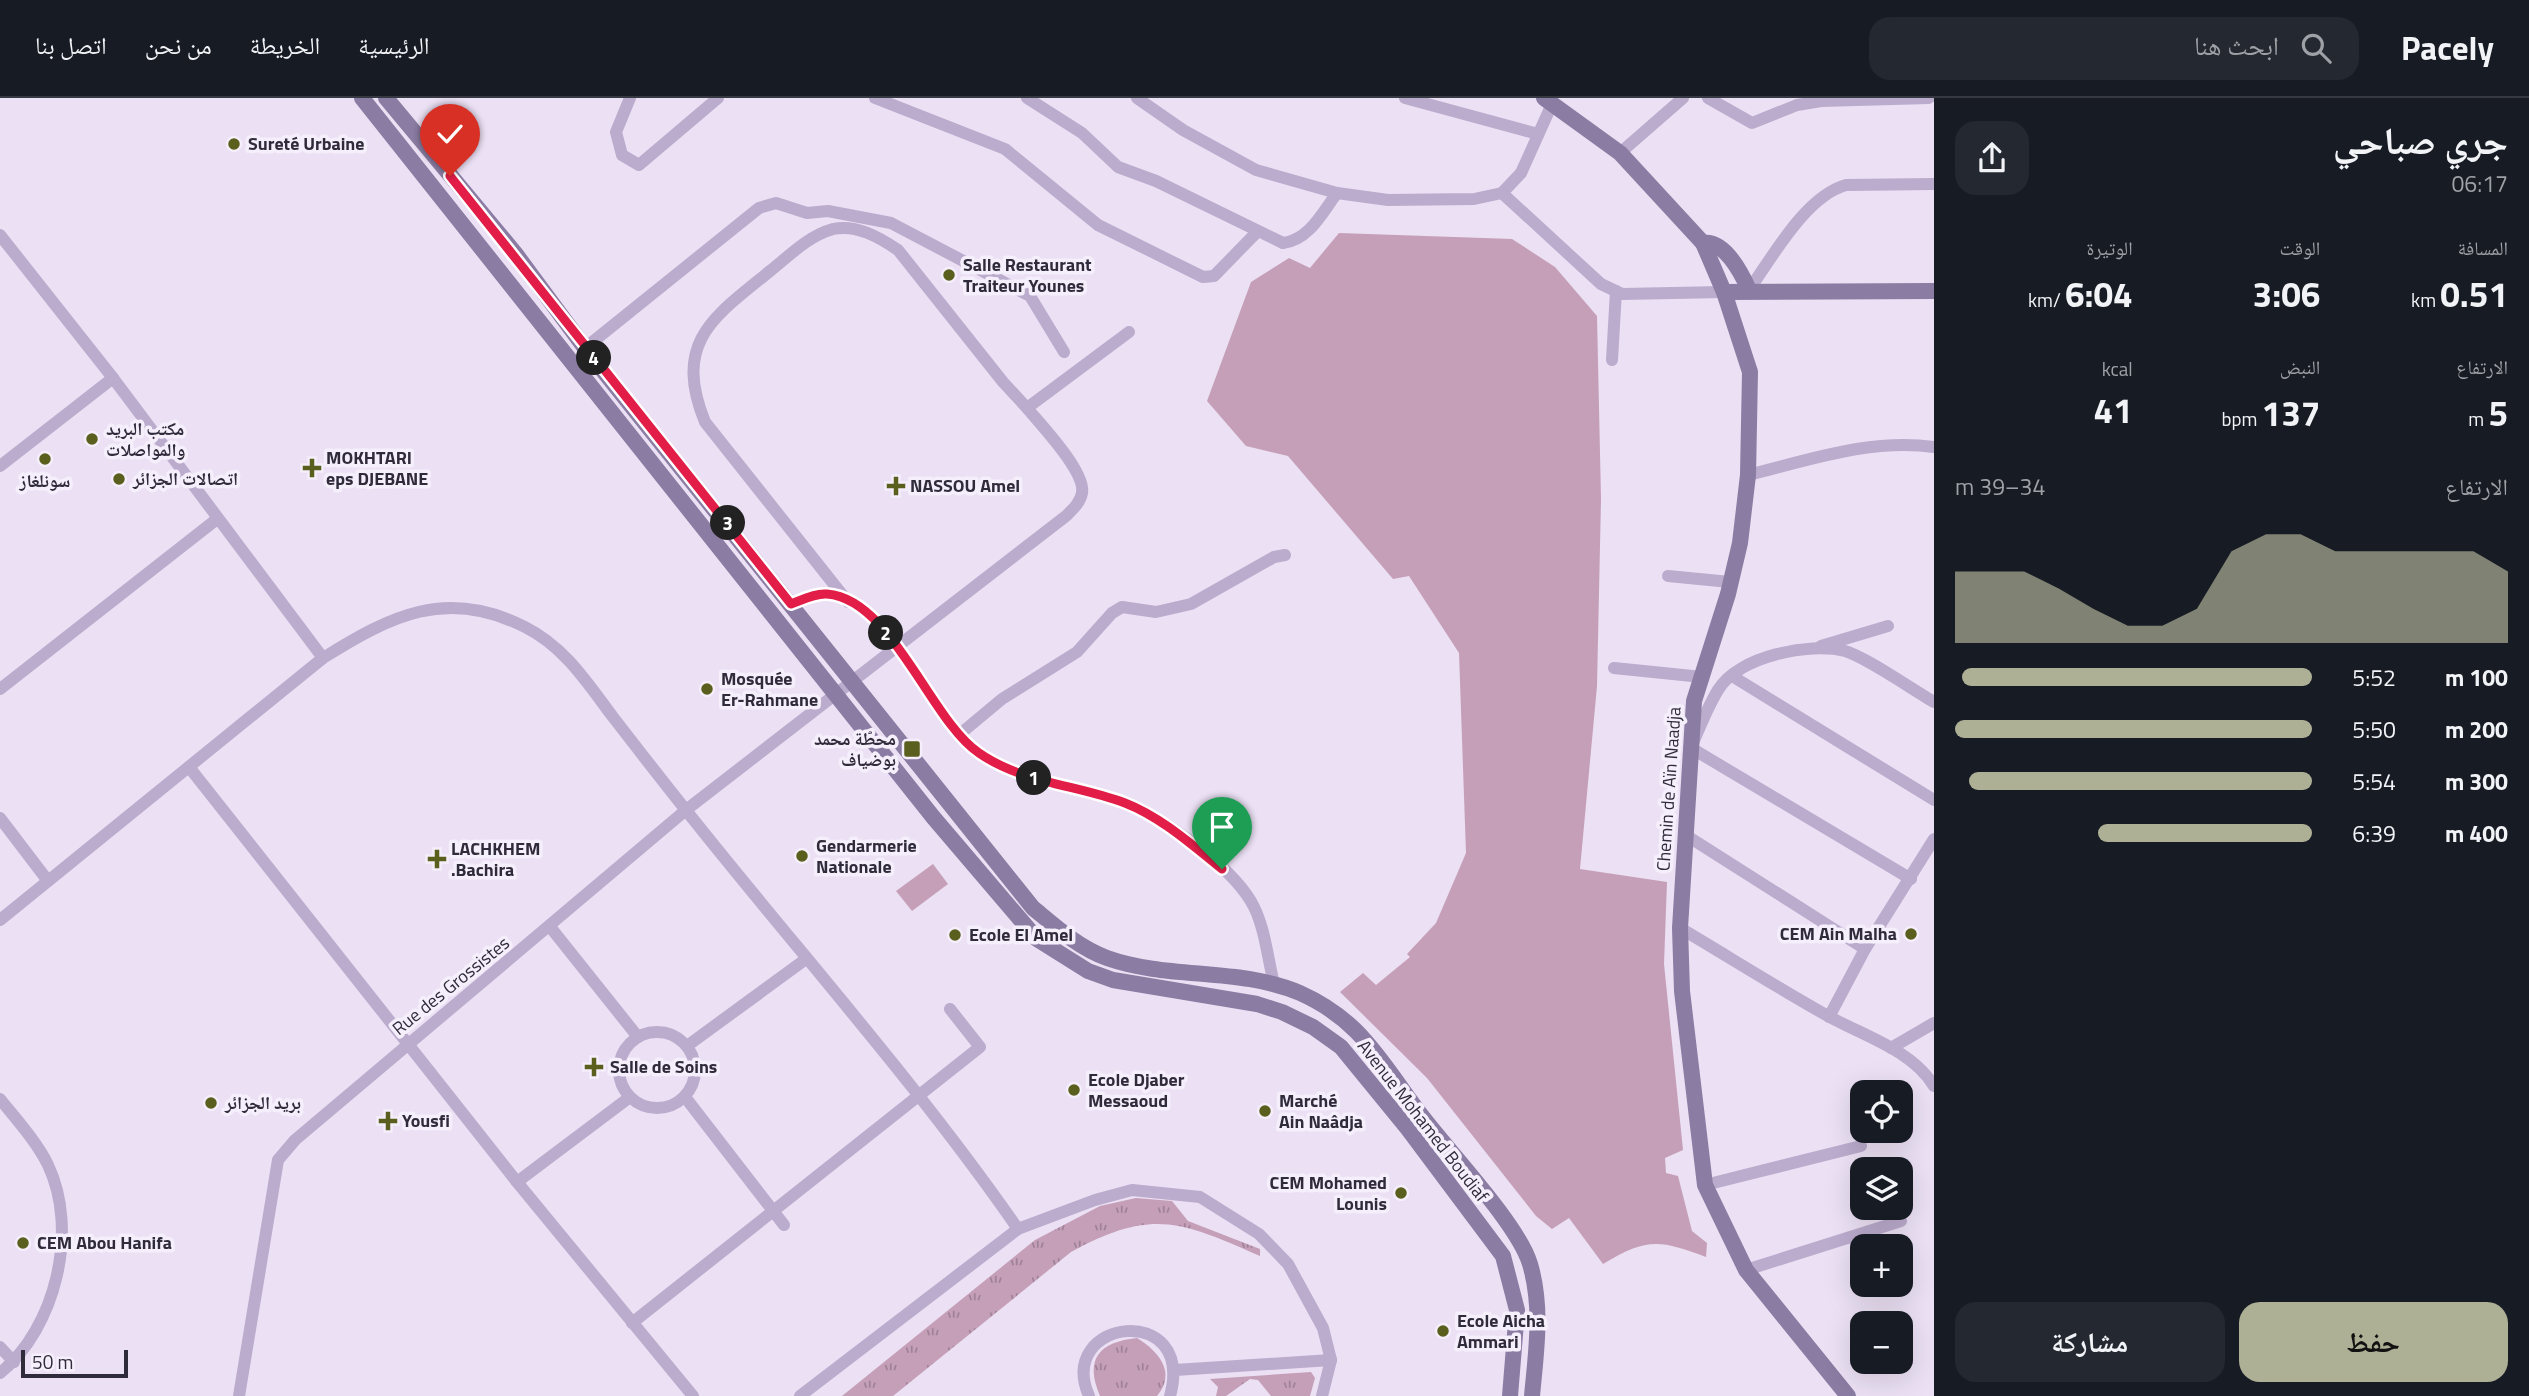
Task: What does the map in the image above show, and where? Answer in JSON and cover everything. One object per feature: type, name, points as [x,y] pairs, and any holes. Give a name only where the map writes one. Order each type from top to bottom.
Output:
[{"type":"main road","name":"Avenue Mohamed Boudiaf","points":[[362,98],[1014,916],[1037,939],[1088,971],[1113,979],[1257,1004],[1282,1012],[1313,1027],[1341,1048],[1408,1129],[1503,1256],[1517,1310],[1510,1396]]},
{"type":"main road","name":"Avenue Mohamed Boudiaf","points":[[386,98],[515,254],[585,348],[1033,908],[1063,933],[1107,958],[1147,969],[1274,984],[1301,993],[1336,1013],[1377,1053],[1420,1114],[1518,1238],[1530,1264],[1539,1335],[1532,1396]]},
{"type":"main road","name":"Chemin de Aïn Naadja","points":[[1548,101],[1620,153],[1703,243],[1724,292],[1750,372],[1748,475],[1740,543],[1693,701],[1680,928],[1682,991],[1705,1185],[1746,1270],[1848,1396]]},
{"type":"main road","points":[[1703,243],[1711,243],[1720,248],[1734,264],[1749,290]]},
{"type":"main road","points":[[1724,292],[1934,291]]},
{"type":"street","points":[[630,98],[616,132],[622,155],[639,165],[718,98]]},
{"type":"street","points":[[875,98],[1005,149],[1098,225],[1203,277],[1214,276],[1257,232]]},
{"type":"street","points":[[1027,98],[1082,133],[1118,167],[1156,181],[1283,243],[1294,242],[1304,235],[1337,193]]},
{"type":"street","points":[[1137,98],[1183,130],[1256,170],[1337,193],[1413,200],[1474,199],[1502,192],[1521,173],[1538,134],[1548,101]]},
{"type":"street","points":[[1405,98],[1538,134]]},
{"type":"street","points":[[1620,153],[1683,98]]},
{"type":"street","points":[[1708,98],[1752,123],[1797,105],[1821,101],[1929,98]]},
{"type":"street","points":[[1749,290],[1815,200],[1833,188],[1846,185],[1934,184]]},
{"type":"street","points":[[1502,192],[1601,284],[1622,294],[1724,292]]},
{"type":"street","points":[[585,348],[759,208],[776,202],[807,213],[828,211],[891,223],[999,278],[1030,296],[1063,352]]},
{"type":"street","name":"Rue des Grossistes","points":[[239,1396],[278,1160],[295,1140],[407,1044],[551,928],[686,810],[896,646],[1021,554],[1077,505],[1083,491],[1078,474],[898,250],[878,236],[855,229],[834,229],[812,238],[713,318],[701,336],[695,365],[696,401],[705,422],[848,602]]},
{"type":"street","points":[[0,235],[113,378],[323,658]]},
{"type":"street","points":[[1612,360],[1616,291]]},
{"type":"street","points":[[1027,408],[1129,332]]},
{"type":"street","points":[[1,463],[113,378]]},
{"type":"street","points":[[1748,475],[1864,447],[1893,444],[1934,447]]},
{"type":"street","points":[[0,689],[217,519]]},
{"type":"street","points":[[960,734],[1002,699],[1077,652],[1112,613],[1122,607],[1156,612],[1191,604],[1273,557],[1284,555]]},
{"type":"street","points":[[1668,576],[1730,582]]},
{"type":"street","points":[[791,604],[822,594],[848,602],[865,612],[896,646],[960,734],[978,753],[1010,768],[1144,812],[1222,869],[1244,891],[1255,909],[1274,984]]},
{"type":"street","points":[[0,920],[323,658],[373,626],[410,612],[451,607],[526,628],[582,673],[686,810],[918,1094],[1018,1229]]},
{"type":"street","points":[[1888,626],[1817,648],[1755,661],[1718,688],[1691,748],[1911,879]]},
{"type":"street","points":[[1817,648],[1847,652],[1934,702]]},
{"type":"street","points":[[1614,667],[1702,677]]},
{"type":"street","points":[[1732,676],[1934,800]]},
{"type":"street","points":[[189,767],[517,1182],[694,1396]]},
{"type":"street","points":[[0,818],[48,881]]},
{"type":"street","points":[[1684,834],[1866,949]]},
{"type":"street","points":[[1829,1017],[1866,949],[1934,839]]},
{"type":"street","points":[[551,928],[638,1037]]},
{"type":"street","points":[[1680,928],[1829,1017],[1891,1048],[1925,1071],[1934,1086]]},
{"type":"street","points":[[687,1046],[806,959]]},
{"type":"street","points":[[632,1323],[980,1047],[950,1009]]},
{"type":"street","points":[[1891,1048],[1934,1023]]},
{"type":"street","points":[[648,1033],[669,1034],[687,1046],[695,1067],[691,1088],[685,1097],[672,1105],[657,1109],[642,1106],[630,1097],[619,1072],[621,1058],[628,1046],[638,1037],[648,1033]]},
{"type":"street","points":[[517,1182],[630,1097]]},
{"type":"street","points":[[685,1097],[784,1225]]},
{"type":"street","points":[[0,1099],[48,1165],[62,1219],[60,1270],[41,1318],[14,1362],[0,1373]]},
{"type":"street","points":[[1705,1185],[1861,1146]]},
{"type":"street","points":[[800,1396],[1018,1229],[1095,1200],[1132,1190],[1200,1197],[1259,1234],[1288,1264],[1323,1328],[1331,1360],[1322,1396]]},
{"type":"street","points":[[1746,1270],[1901,1221]]},
{"type":"street","points":[[1089,1396],[1083,1383],[1084,1364],[1094,1345],[1118,1331],[1132,1329],[1158,1339],[1168,1351],[1175,1370],[1170,1396]]},
{"type":"street","points":[[0,1347],[14,1362]]},
{"type":"street","points":[[1175,1370],[1331,1360]]},
{"type":"green space","points":[[1339,233],[1512,239],[1555,267],[1597,316],[1601,499],[1597,686],[1580,869],[1667,882],[1664,964],[1683,1150],[1665,1158],[1666,1173],[1678,1176],[1692,1231],[1707,1243],[1706,1257],[1664,1244],[1653,1244],[1631,1249],[1603,1264],[1569,1218],[1552,1229],[1536,1216],[1427,1078],[1340,992],[1363,973],[1376,985],[1410,957],[1407,954],[1436,923],[1466,853],[1459,653],[1409,576],[1393,579],[1288,456],[1246,446],[1207,401],[1251,282],[1289,258],[1310,268]]},
{"type":"green space","points":[[933,864],[948,884],[912,911],[896,891]]},
{"type":"green space","points":[[1136,1198],[1172,1201],[1188,1221],[1260,1249],[1260,1256],[1208,1234],[1166,1224],[1123,1229],[1071,1252],[893,1396],[842,1396],[1035,1240],[1100,1206]]},
{"type":"green space","points":[[1137,1338],[1152,1349],[1162,1363],[1165,1371],[1163,1387],[1157,1396],[1100,1396],[1094,1372],[1098,1355],[1113,1344]]},
{"type":"green space","points":[[1311,1372],[1315,1378],[1310,1396],[1271,1396],[1258,1380],[1250,1379],[1226,1396],[1216,1396],[1218,1387],[1210,1379]]},
{"type":"place","name":"Sureté Urbaine","points":[[234,144]]},
{"type":"place","name":"Salle Restaurant Traiteur Younes","points":[[949,275]]},
{"type":"place","name":"مكتب البريد والمواصلات","points":[[92,439]]},
{"type":"place","name":"سونلغاز","points":[[45,459]]},
{"type":"place","name":"MOKHTARI eps DJEBANE","points":[[312,468]]},
{"type":"place","name":"اتصالات الجزائر","points":[[119,479]]},
{"type":"place","name":"NASSOU Amel","points":[[896,486]]},
{"type":"place","name":"Mosquée Er-Rahmane","points":[[707,689]]},
{"type":"place","name":"محطّة محمد بوضياف","points":[[912,749]]},
{"type":"place","name":"Gendarmerie Nationale","points":[[802,856]]},
{"type":"place","name":"LACHKHEM .Bachira","points":[[437,859]]},
{"type":"place","name":"CEM Ain Malha","points":[[1911,934]]},
{"type":"place","name":"Ecole El Amel","points":[[955,935]]},
{"type":"place","name":"Salle de Soins","points":[[594,1067]]},
{"type":"place","name":"Ecole Djaber Messaoud","points":[[1074,1090]]},
{"type":"place","name":"بريد الجزائر","points":[[211,1103]]},
{"type":"place","name":"Marché Ain Naâdja","points":[[1265,1111]]},
{"type":"place","name":"Yousfi","points":[[388,1121]]},
{"type":"place","name":"CEM Mohamed Lounis","points":[[1401,1193]]},
{"type":"place","name":"CEM Abou Hanifa","points":[[23,1243]]},
{"type":"place","name":"Ecole Aicha Ammari","points":[[1443,1331]]},
{"type":"route","points":[[450,176],[515,254],[585,348],[791,604],[830,594],[865,612],[896,646],[960,734],[978,753],[1029,776],[1124,803],[1144,812],[1222,869]]}]
